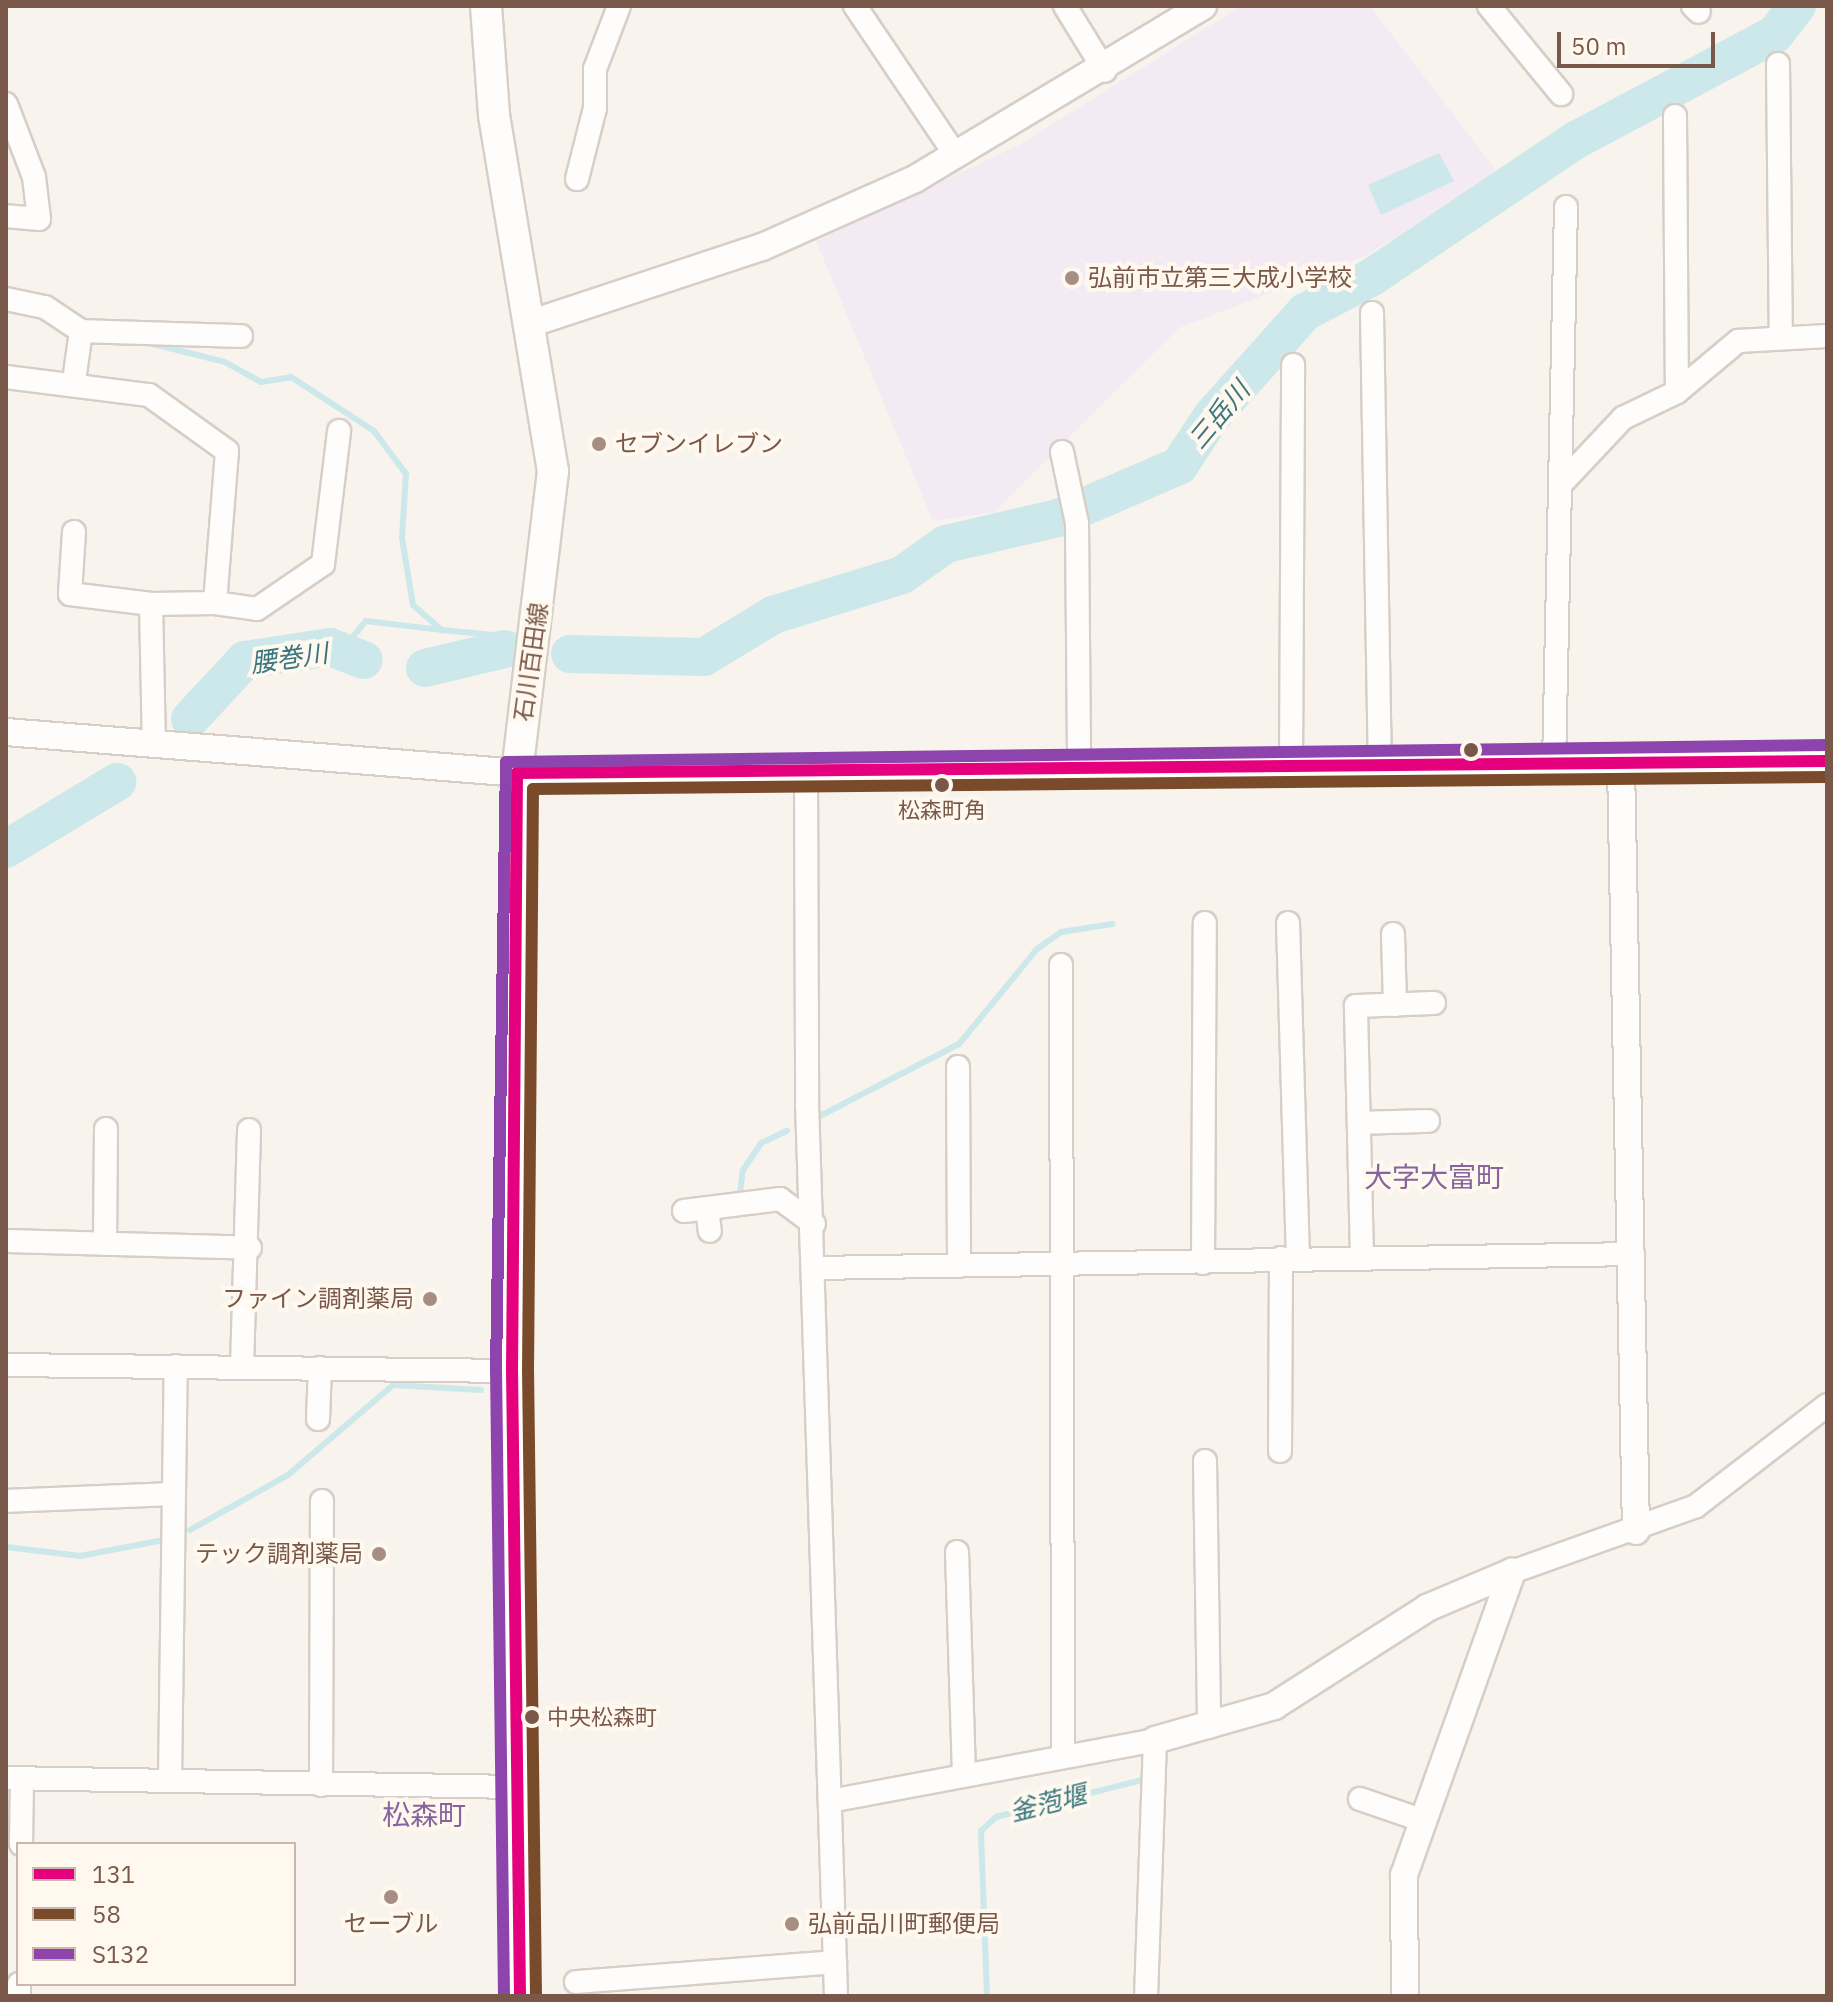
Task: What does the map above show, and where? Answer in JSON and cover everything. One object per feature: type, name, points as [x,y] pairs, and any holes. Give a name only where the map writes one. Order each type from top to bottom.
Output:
[{"type":"main road","name":"石川百田線","points":[[486,6],[494,115],[532,323],[553,471],[517,773],[512,1371],[520,1996]]},
{"type":"street","points":[[577,179],[595,108],[595,69],[619,6]]},
{"type":"street","points":[[855,6],[956,156]]},
{"type":"street","points":[[1065,6],[1105,71]]},
{"type":"street","points":[[532,323],[762,247],[956,156],[1105,71],[1203,6]]},
{"type":"street","points":[[1489,6],[1561,94]]},
{"type":"street","points":[[1778,64],[1781,334]]},
{"type":"street","points":[[6,104],[34,177],[39,219],[6,216]]},
{"type":"street","points":[[1675,116],[1677,392]]},
{"type":"street","points":[[1554,765],[1566,207]]},
{"type":"street","points":[[6,299],[45,307],[80,335],[241,336]]},
{"type":"street","points":[[1372,313],[1380,767]]},
{"type":"street","points":[[1561,484],[1623,418],[1677,392],[1738,341],[1781,334],[1827,336]]},
{"type":"street","points":[[74,381],[80,335]]},
{"type":"street","points":[[1291,767],[1293,365]]},
{"type":"street","points":[[6,377],[74,381],[149,395],[227,451],[215,603]]},
{"type":"street","points":[[74,532],[70,594],[151,604],[215,603],[257,609],[323,564],[339,431]]},
{"type":"street","points":[[1062,452],[1075,511],[1079,768]]},
{"type":"street","points":[[151,604],[154,743]]},
{"type":"street","points":[[6,732],[517,773],[1827,761]]},
{"type":"street","points":[[1621,764],[1633,1254],[1636,1531]]},
{"type":"street","points":[[806,772],[814,1224],[836,1996]]},
{"type":"street","points":[[1203,1263],[1205,923]]},
{"type":"street","points":[[1280,1451],[1290,1258],[1288,923]]},
{"type":"street","points":[[1393,934],[1395,1005]]},
{"type":"street","points":[[1061,965],[1063,1752]]},
{"type":"street","points":[[1362,1256],[1356,1006],[1434,1003]]},
{"type":"street","points":[[958,1067],[959,1266]]},
{"type":"street","points":[[1359,1123],[1428,1121]]},
{"type":"street","points":[[105,1244],[106,1129]]},
{"type":"street","points":[[242,1367],[250,1248],[249,1130]]},
{"type":"street","points":[[684,1211],[780,1199],[814,1224]]},
{"type":"street","points":[[707,1208],[710,1231]]},
{"type":"street","points":[[6,1241],[250,1248]]},
{"type":"street","points":[[816,1268],[1203,1263],[1362,1256],[1633,1254]]},
{"type":"street","points":[[6,1365],[512,1371]]},
{"type":"street","points":[[170,1778],[176,1366]]},
{"type":"street","points":[[318,1419],[320,1368]]},
{"type":"street","points":[[830,1801],[1063,1752],[1155,1740],[1274,1706],[1427,1608],[1512,1572],[1636,1531],[1708,1498],[1827,1405]]},
{"type":"street","points":[[1205,1461],[1209,1727]]},
{"type":"street","points":[[6,1501],[174,1494]]},
{"type":"street","points":[[321,1785],[322,1501]]},
{"type":"street","points":[[957,1552],[964,1775]]},
{"type":"street","points":[[1405,1996],[1404,1875],[1512,1572]]},
{"type":"street","points":[[1146,1996],[1155,1740]]},
{"type":"street","points":[[21,1842],[14,1778],[170,1778],[321,1785],[517,1787]]},
{"type":"street","points":[[1360,1799],[1424,1821]]},
{"type":"street","points":[[576,1982],[835,1962]]},
{"type":"shaded area","name":"弘前市立第三大成小学校","points":[[1241,6],[1370,6],[1498,173],[1365,256],[1179,328],[994,512],[933,521],[816,241],[1019,145]]},
{"type":"water","points":[[1439,153],[1454,181],[1381,215],[1368,185]]},
{"type":"waterway","name":"三岳川","points":[[570,654],[704,657],[773,615],[902,575],[946,544],[1058,518],[1179,466],[1212,416],[1305,312],[1372,277],[1576,140],[1775,34],[1797,6]]},
{"type":"waterway","points":[[153,344],[225,362],[261,382],[291,377],[374,431],[406,474],[402,538],[413,605],[442,630],[494,635]]},
{"type":"waterway","points":[[343,649],[366,621],[442,630]]},
{"type":"waterway","name":"腰巻川","points":[[190,719],[245,660],[330,647],[364,660]]},
{"type":"waterway","name":"腰巻川","points":[[425,668],[505,649]]},
{"type":"waterway","name":"腰巻川","points":[[6,849],[117,782]]},
{"type":"waterway","points":[[820,1116],[959,1044],[1037,949],[1061,932],[1112,924]]},
{"type":"waterway","points":[[740,1193],[743,1170],[761,1143],[787,1131]]},
{"type":"waterway","points":[[190,1530],[288,1475],[393,1385],[481,1390]]},
{"type":"waterway","points":[[6,1547],[80,1556],[159,1541]]},
{"type":"waterway","name":"釜萢堰","points":[[987,1996],[981,1831],[996,1817],[1142,1780]]},
{"type":"transit line","name":"S132","points":[[504,1996],[496,1371],[506,762],[1827,745]]},
{"type":"transit line","name":"131","points":[[520,1996],[512,1371],[517,773],[1827,761]]},
{"type":"transit line","name":"58","points":[[536,1996],[528,1371],[533,789],[1827,777]]},
{"type":"place","name":"弘前市立第三大成小学校","points":[[1072,278]]},
{"type":"place","name":"セブンイレブン","points":[[599,444]]},
{"type":"place","name":"松森町角","points":[[942,785]]},
{"type":"place","name":"ファイン調剤薬局","points":[[430,1299]]},
{"type":"place","name":"テック調剤薬局","points":[[379,1554]]},
{"type":"place","name":"中央松森町","points":[[532,1717]]},
{"type":"place","name":"セーブル","points":[[391,1897]]},
{"type":"place","name":"弘前品川町郵便局","points":[[792,1924]]},
{"type":"district","name":"大字大富町","points":[[1434,1177]]},
{"type":"district","name":"松森町","points":[[424,1815]]}]
